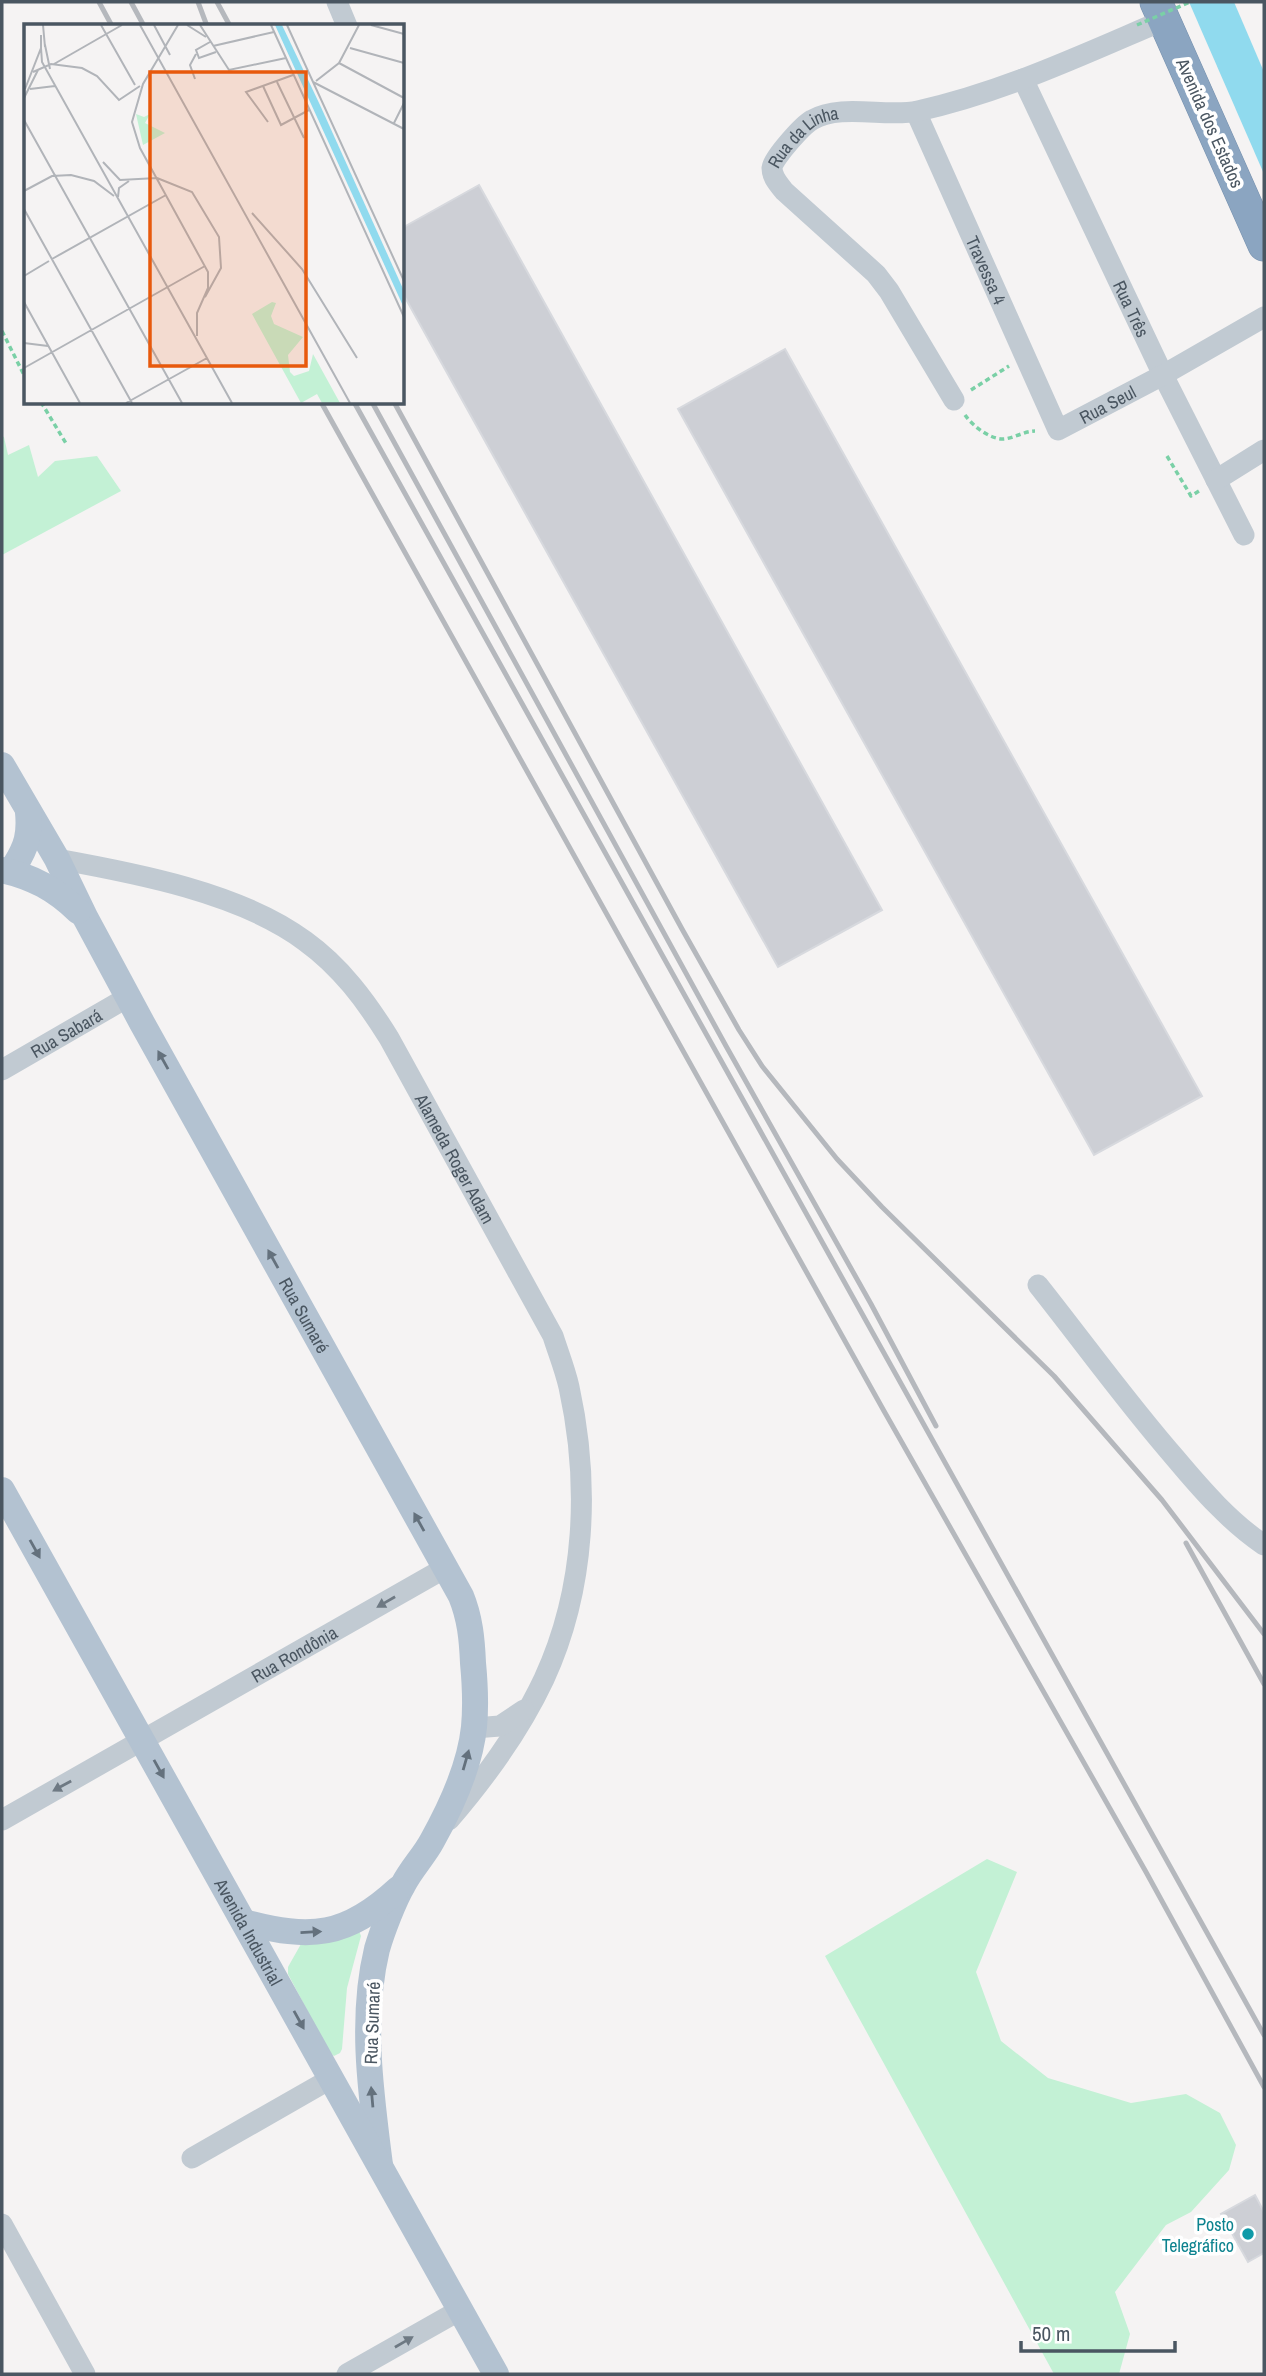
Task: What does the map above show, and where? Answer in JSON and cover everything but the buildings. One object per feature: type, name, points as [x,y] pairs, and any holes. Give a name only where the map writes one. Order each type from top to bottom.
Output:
[{"type":"highway","name":"Avenida dos Estados","points":[[1152,15],[1264,245]]},
{"type":"main road","name":"Rua Sumaré","points":[[2,765],[57,859],[128,997],[461,1596],[469,1617],[474,1674],[474,1728],[459,1783],[432,1841],[402,1886],[377,1949],[369,1998],[371,2081],[380,2165]]},
{"type":"main road","points":[[28,812],[27,845],[6,867],[39,881],[58,893],[85,917]]},
{"type":"main road","name":"Alameda Roger Adam","points":[[6,867],[57,859]]},
{"type":"main road","name":"Avenida Industrial","points":[[2,1490],[496,2374]]},
{"type":"main road","name":"Rua Sumaré","points":[[244,1922],[295,1933],[321,1932],[346,1926],[375,1910],[402,1886]]},
{"type":"street","points":[[337,2],[346,24]]},
{"type":"street","name":"Rua da Linha","points":[[954,400],[889,291],[876,274],[784,191],[774,178],[772,169],[775,159],[811,120],[826,114],[916,112],[1023,79],[1152,15]]},
{"type":"street","name":"Rua Três","points":[[1023,79],[1163,375],[1244,535]]},
{"type":"street","name":"Travessa 4","points":[[916,112],[1058,430]]},
{"type":"street","name":"Rua Seul","points":[[1058,430],[1163,375],[1264,317]]},
{"type":"street","points":[[1216,480],[1264,450]]},
{"type":"street","name":"Alameda Roger Adam","points":[[57,859],[131,873],[183,887],[253,912],[305,940],[341,973],[369,1005],[553,1336],[568,1384],[581,1470],[581,1524],[575,1581],[555,1649],[544,1679],[529,1707],[489,1770],[432,1841]]},
{"type":"street","name":"Rua Sabará","points":[[2,1070],[128,997]]},
{"type":"street","points":[[1038,1285],[1150,1430],[1201,1488],[1246,1533],[1264,1545]]},
{"type":"street","name":"Rua Rondônia","points":[[2,1820],[445,1568]]},
{"type":"street","name":"Alameda Roger Adam","points":[[474,1728],[500,1726],[529,1707]]},
{"type":"street","points":[[192,2158],[332,2078]]},
{"type":"street","points":[[2,2224],[85,2374]]},
{"type":"street","points":[[347,2374],[460,2310]]},
{"type":"path","points":[[1152,15],[1190,2]]},
{"type":"path","points":[[2,331],[24,375]]},
{"type":"path","points":[[954,400],[1025,356]]},
{"type":"path","name":"Rua Seul","points":[[954,400],[974,428],[1002,439],[1026,431],[1058,430]]},
{"type":"path","points":[[42,404],[67,445]]},
{"type":"path","points":[[1167,456],[1191,496],[1216,480]]},
{"type":"green space","points":[[2,436],[8,455],[29,445],[38,477],[55,461],[97,456],[121,491],[2,555]]},
{"type":"green space","points":[[987,1859],[1017,1872],[976,1972],[1001,2041],[1048,2078],[1131,2103],[1186,2094],[1220,2113],[1236,2145],[1229,2170],[1191,2212],[1166,2225],[1115,2292],[1130,2334],[1119,2374],[1054,2374],[825,1956]]},
{"type":"green space","points":[[359,1931],[361,1936],[347,1988],[342,2049],[334,2056],[329,2052],[288,1974],[288,1967],[301,1944]]},
{"type":"water","points":[[1189,2],[1234,2],[1264,72],[1264,174]]},
{"type":"railway","points":[[99,2],[111,24]]},
{"type":"railway","points":[[131,2],[143,24]]},
{"type":"railway","points":[[198,2],[206,24]]},
{"type":"railway","points":[[217,2],[229,24]]},
{"type":"railway","points":[[322,404],[1264,2087]]},
{"type":"railway","points":[[355,404],[1264,2035]]},
{"type":"railway","points":[[373,404],[936,1426]]},
{"type":"railway","points":[[395,404],[682,929],[762,1066],[837,1159],[882,1207],[1054,1376],[1162,1500],[1264,1634]]},
{"type":"railway","points":[[1186,1543],[1264,1684]]},
{"type":"place","name":"Posto Telegráfico","points":[[1248,2234]]}]
